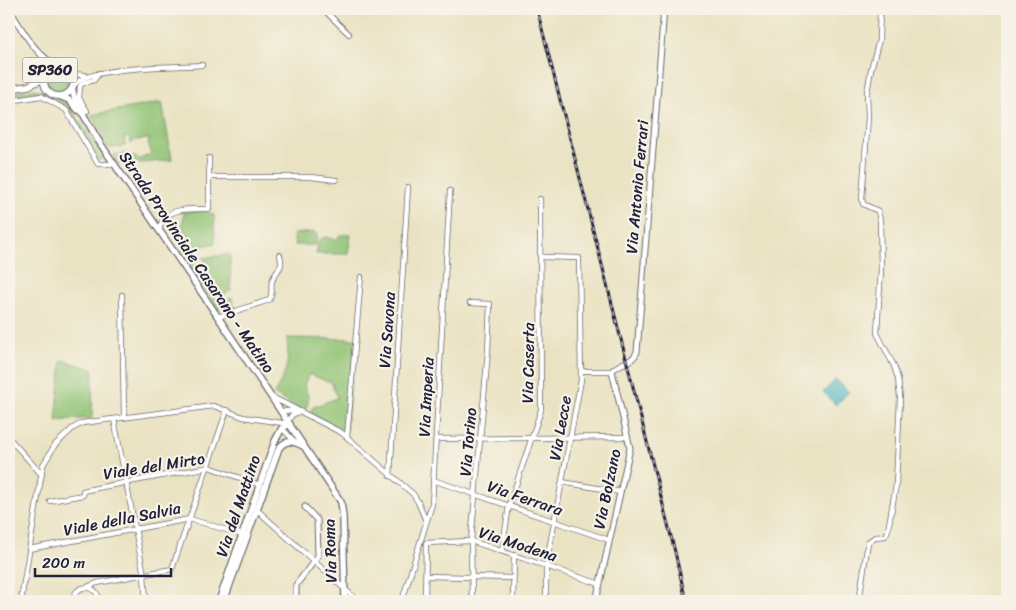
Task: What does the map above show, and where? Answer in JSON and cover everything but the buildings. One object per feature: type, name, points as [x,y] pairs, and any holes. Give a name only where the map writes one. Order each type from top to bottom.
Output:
[{"type":"main road","name":"SP360","points":[[47,90],[45,76],[51,69],[58,66],[66,68],[72,74]]},
{"type":"main road","name":"Strada Provinciale Casarano - Matino","points":[[72,74],[75,100],[85,113],[113,164],[289,423]]},
{"type":"main road","points":[[9,89],[28,86],[45,76]]},
{"type":"main road","name":"Strada Provinciale Casarano - Matino","points":[[28,86],[47,90],[69,100],[85,113]]},
{"type":"main road","name":"SP360","points":[[60,96],[69,92],[73,86]]},
{"type":"main road","points":[[282,428],[289,423]]},
{"type":"main road","name":"Via Roma","points":[[289,423],[341,502],[345,601]]},
{"type":"main road","name":"Via del Mattino","points":[[219,601],[224,593],[245,535],[275,441],[282,428]]},
{"type":"main road","name":"Via del Mattino","points":[[262,486],[279,448],[288,442],[295,442]]},
{"type":"main road","points":[[295,442],[303,446]]},
{"type":"main road","name":"Via del Mattino","points":[[224,593],[224,601]]},
{"type":"street","points":[[9,9],[42,56],[46,66],[45,76]]},
{"type":"street","points":[[323,9],[348,34]]},
{"type":"street","name":"Via Antonio Ferrari","points":[[612,371],[619,365],[633,359],[637,352],[664,9]]},
{"type":"street","points":[[859,601],[868,542],[875,537],[885,536],[888,530],[896,485],[900,398],[898,378],[894,366],[877,333],[881,270],[880,221],[878,211],[863,204],[862,198],[868,127],[867,93],[879,40],[880,9]]},
{"type":"street","points":[[42,56],[50,63],[58,66]]},
{"type":"street","points":[[73,86],[78,80],[104,71],[202,66]]},
{"type":"street","points":[[72,74],[96,74]]},
{"type":"street","points":[[85,113],[79,98],[80,86],[83,83],[94,80],[96,74]]},
{"type":"street","points":[[9,101],[41,96],[66,110],[98,164],[113,164]]},
{"type":"street","points":[[159,230],[160,223],[169,213],[176,210],[209,209],[209,158]]},
{"type":"street","points":[[209,177],[311,177],[336,180]]},
{"type":"street","name":"Via Savona","points":[[390,476],[408,187]]},
{"type":"street","name":"Via Imperia","points":[[402,601],[432,504],[450,190]]},
{"type":"street","name":"Via Caserta","points":[[502,551],[509,506],[541,410],[542,257],[540,199]]},
{"type":"street","points":[[218,317],[269,300],[272,297],[272,282],[281,268],[280,255]]},
{"type":"street","name":"Via Lecce","points":[[542,257],[579,258],[582,372],[546,566],[546,601]]},
{"type":"street","points":[[347,437],[361,277]]},
{"type":"street","points":[[122,295],[124,418]]},
{"type":"street","name":"Via Torino","points":[[470,303],[490,304],[481,439],[471,541],[472,601]]},
{"type":"street","points":[[582,372],[612,371]]},
{"type":"street","name":"Via Bolzano","points":[[596,601],[630,448],[612,371]]},
{"type":"street","points":[[272,397],[347,437],[413,494],[426,523]]},
{"type":"street","points":[[21,601],[43,465],[55,445],[72,429],[82,423],[214,406],[243,417],[289,423],[292,415],[299,411]]},
{"type":"street","points":[[281,411],[282,407],[290,406]]},
{"type":"street","points":[[73,601],[79,588],[172,569],[209,467],[227,410]]},
{"type":"street","points":[[281,411],[299,411]]},
{"type":"street","points":[[114,419],[144,575],[146,601]]},
{"type":"street","points":[[282,428],[295,442]]},
{"type":"street","points":[[436,439],[628,437]]},
{"type":"street","points":[[9,438],[42,475]]},
{"type":"street","name":"Viale del Mirto","points":[[50,501],[83,495],[83,491],[209,467],[262,486]]},
{"type":"street","name":"Via Ferrara","points":[[433,480],[609,540]]},
{"type":"street","points":[[562,482],[620,492]]},
{"type":"street","points":[[296,601],[296,584],[318,556],[317,520],[304,507]]},
{"type":"street","points":[[254,508],[358,601]]},
{"type":"street","name":"Viale della Salvia","points":[[29,549],[190,519],[245,535]]},
{"type":"street","name":"Via Modena","points":[[426,576],[426,543],[471,541],[600,584]]},
{"type":"street","points":[[513,601],[514,555]]},
{"type":"street","points":[[425,601],[426,576],[513,578]]},
{"type":"street","points":[[87,587],[95,590],[99,601]]},
{"type":"green space","points":[[59,69],[64,70],[70,76],[70,86],[64,92],[59,93],[54,92],[48,86],[47,81],[48,76],[54,70]]},
{"type":"green space","points":[[35,89],[44,92],[51,98],[67,103],[104,157],[98,161],[67,108],[36,92],[9,97],[9,93]]},
{"type":"green space","points":[[162,102],[172,160],[119,165],[113,157],[115,154],[125,153],[140,159],[151,154],[148,144],[150,139],[134,140],[131,144],[129,137],[124,138],[125,146],[107,147],[102,139],[105,138],[91,115]]},
{"type":"green space","points":[[184,211],[206,211],[214,215],[215,243],[197,247],[196,253],[182,257],[177,250],[186,247],[186,235],[182,230]]},
{"type":"green space","points":[[314,232],[317,234],[316,245],[295,245],[293,234]]},
{"type":"green space","points":[[340,235],[351,235],[348,254],[316,254],[319,240],[325,237],[336,240]]},
{"type":"green space","points":[[230,254],[231,290],[224,296],[219,311],[185,260],[197,256],[198,267],[194,267],[193,270],[207,270],[207,264],[203,258]]},
{"type":"green space","points":[[232,297],[235,309],[223,312],[228,299]]},
{"type":"green space","points":[[287,338],[355,339],[345,431],[309,413],[313,407],[337,398],[331,381],[326,381],[309,374],[304,385],[308,404],[304,412],[274,394],[286,368],[288,355]]},
{"type":"green space","points":[[62,360],[93,369],[92,418],[56,421]]},
{"type":"water","points":[[836,379],[849,392],[836,405],[823,392]]},
{"type":"railway","points":[[537,9],[686,601]]}]
